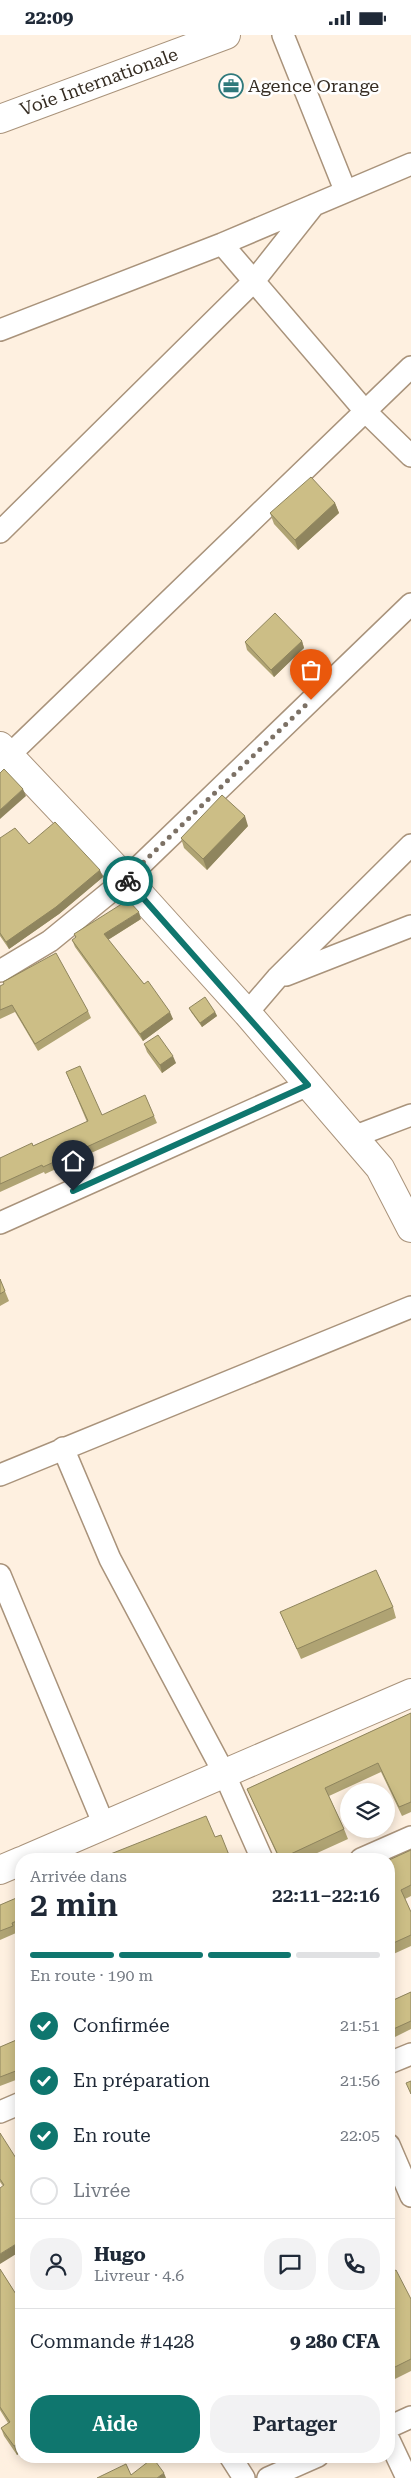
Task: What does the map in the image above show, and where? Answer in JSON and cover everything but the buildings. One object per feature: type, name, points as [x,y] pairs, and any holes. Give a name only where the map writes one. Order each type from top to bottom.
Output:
[{"type":"street","name":"Voie Internationale","points":[[0,119],[226,35]]},
{"type":"street","points":[[283,35],[345,190]]},
{"type":"street","points":[[0,329],[222,244],[411,163]]},
{"type":"street","points":[[0,532],[254,281],[314,205]]},
{"type":"street","points":[[222,244],[366,411],[411,456]]},
{"type":"street","points":[[411,367],[3,755],[126,879],[247,1013],[380,1168],[411,1228]]},
{"type":"street","points":[[0,971],[50,941],[126,879],[411,604]]},
{"type":"street","points":[[247,1013],[277,978],[411,845]]},
{"type":"street","points":[[277,978],[411,926]]},
{"type":"street","points":[[0,1223],[308,1085]]},
{"type":"street","points":[[353,1137],[411,1115]]},
{"type":"street","points":[[0,1475],[411,1307]]},
{"type":"street","points":[[63,1448],[110,1559],[224,1773],[259,1853]]},
{"type":"street","points":[[0,1575],[104,1825]]},
{"type":"street","points":[[40,1853],[411,1693]]},
{"type":"street","points":[[375,1853],[411,1837]]},
{"type":"street","points":[[0,1870],[15,1864]]},
{"type":"street","points":[[395,2061],[411,2054]]},
{"type":"street","points":[[395,2163],[411,2196]]},
{"type":"street","points":[[395,2424],[411,2417]]},
{"type":"street","points":[[395,2453],[407,2478]]},
{"type":"street","points":[[234,2463],[244,2478]]},
{"type":"street","points":[[268,2478],[302,2463]]},
{"type":"way so far","points":[[128,881],[126,879],[311,700]]},
{"type":"place","name":"Agence Orange","points":[[231,86]]},
{"type":"route","points":[[73,1191],[308,1085],[247,1013],[128,881]]}]
